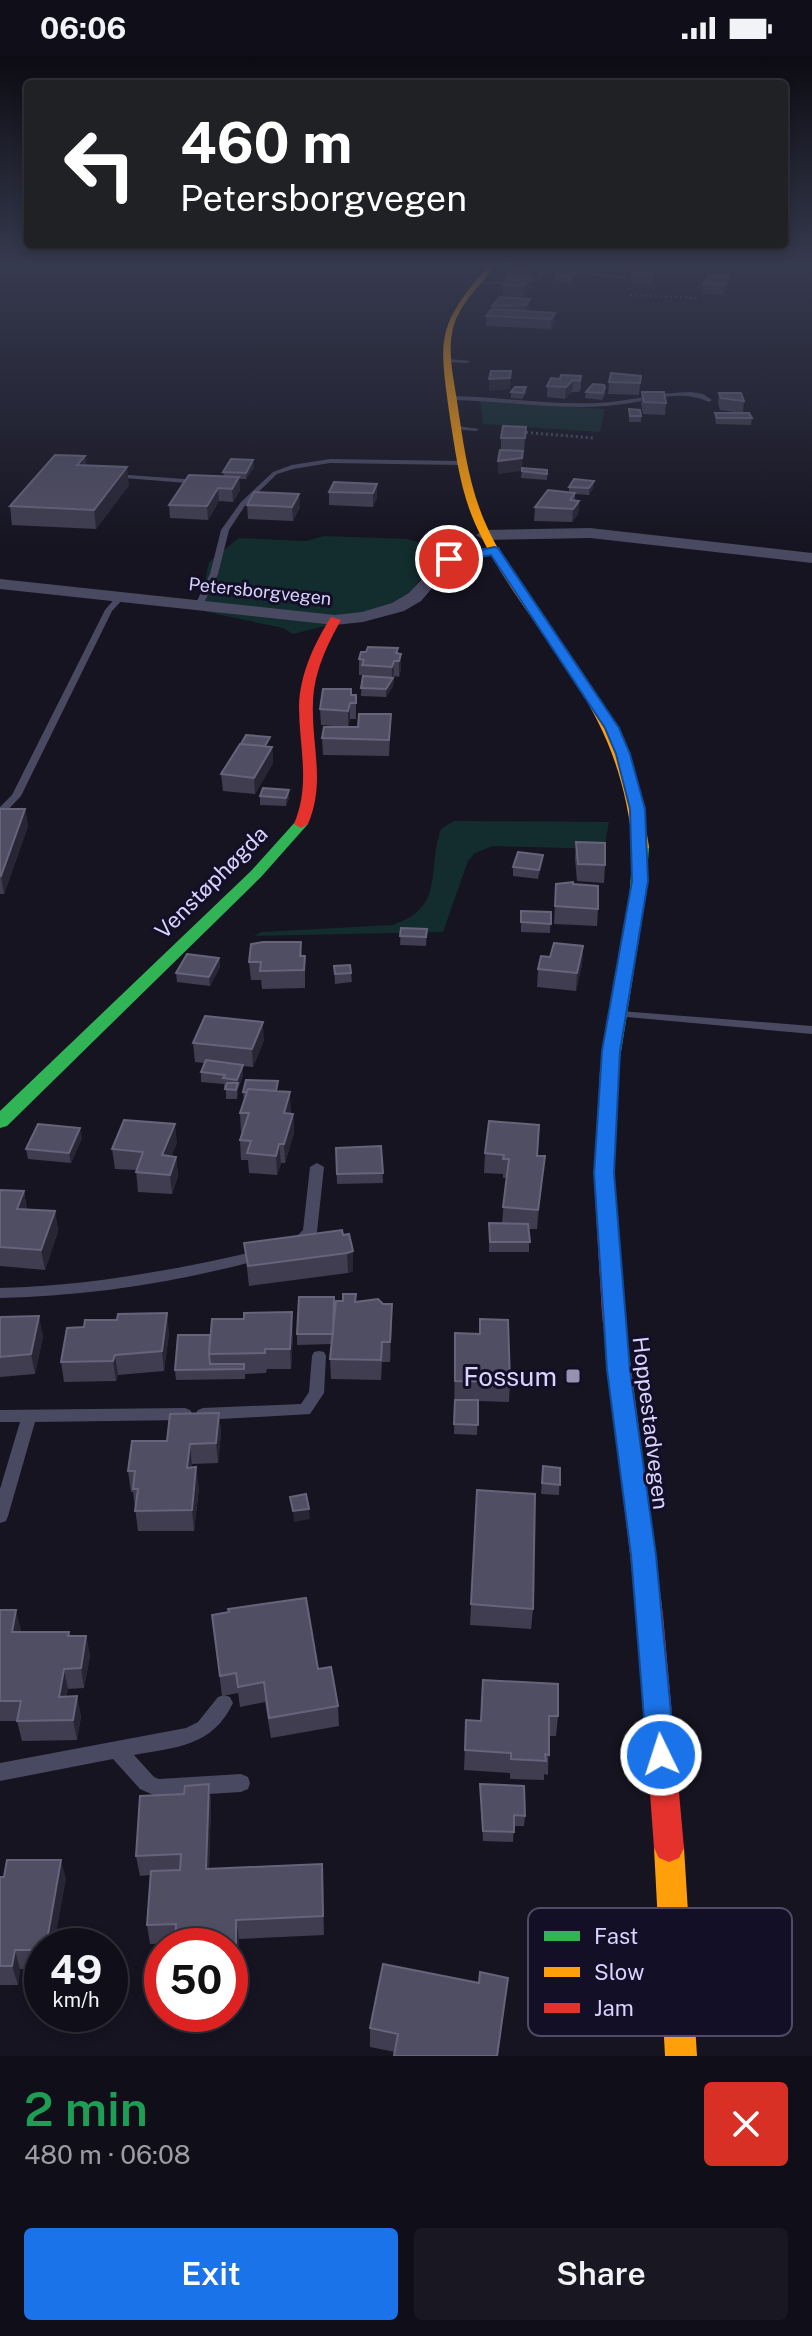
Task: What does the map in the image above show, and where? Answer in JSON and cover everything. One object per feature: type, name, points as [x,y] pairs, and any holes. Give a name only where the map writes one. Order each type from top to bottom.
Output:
[{"type":"main road","name":"Hoppestadvegen","points":[[457,357],[453,398],[467,495],[489,543],[612,728],[634,789],[641,841],[640,881],[617,1013],[606,1107],[607,1241],[619,1370],[652,1635],[671,1908]]},
{"type":"main road","name":"Venstøphøgda","points":[[0,1122],[256,874],[303,822],[313,793],[307,741],[308,689],[314,658],[335,620]]},
{"type":"main road","name":"Hoppestadvegen","points":[[680,2036],[681,2056]]},
{"type":"street","name":"Petersborgvegen","points":[[0,584],[335,620],[363,617],[398,607],[415,597],[449,559],[489,543],[590,533],[812,558]]},
{"type":"lane","points":[[453,398],[610,404],[690,393],[709,400]]},
{"type":"lane","points":[[457,428],[476,429]]},
{"type":"lane","points":[[199,605],[214,574],[225,530],[243,503],[275,473],[330,461],[461,463]]},
{"type":"lane","points":[[108,475],[211,483]]},
{"type":"lane","points":[[243,485],[258,486]]},
{"type":"lane","points":[[0,813],[16,796],[109,610],[121,597]]},
{"type":"lane","points":[[617,1013],[812,1030]]},
{"type":"lane","points":[[0,1293],[53,1293],[141,1283],[294,1245],[310,1232],[317,1167]]},
{"type":"lane","points":[[0,1416],[305,1410],[316,1393],[319,1356]]},
{"type":"lane","points":[[0,1516],[29,1417]]},
{"type":"lane","points":[[0,1772],[188,1736],[204,1728],[224,1703]]},
{"type":"lane","points":[[116,1749],[147,1783],[158,1788],[241,1783]]},
{"type":"path","points":[[521,432],[593,438]]},
{"type":"green space","points":[[480,400],[605,409],[600,432],[483,424]]},
{"type":"green space","points":[[324,536],[406,539],[423,543],[434,559],[408,596],[369,615],[293,634],[283,628],[207,612],[200,607],[209,562],[239,538],[306,541]]},
{"type":"green space","points":[[454,821],[609,822],[604,849],[493,846],[475,853],[468,861],[443,932],[254,936],[261,932],[392,925],[409,918],[420,909],[431,887],[441,829]]},
{"type":"building","points":[[491,371],[511,371],[510,378],[489,379]]},
{"type":"building","points":[[611,373],[641,376],[640,383],[609,382]]},
{"type":"building","points":[[561,375],[581,376],[580,381],[573,380],[566,387],[547,386],[551,378],[560,379]]},
{"type":"building","points":[[593,384],[604,385],[602,393],[586,392]]},
{"type":"building","points":[[515,387],[526,387],[523,393],[511,392]]},
{"type":"building","points":[[642,392],[664,392],[666,403],[644,402]]},
{"type":"building","points":[[719,393],[741,393],[744,401],[721,398]]},
{"type":"building","points":[[629,409],[640,410],[641,416],[630,416]]},
{"type":"building","points":[[715,413],[749,413],[752,418],[717,418]]},
{"type":"building","points":[[503,426],[526,427],[525,438],[501,438]]},
{"type":"building","points":[[500,450],[523,451],[522,458],[498,461]]},
{"type":"building","points":[[55,455],[85,456],[77,465],[127,467],[94,510],[10,506]]},
{"type":"building","points":[[231,459],[253,460],[246,473],[223,472]]},
{"type":"building","points":[[522,468],[547,470],[547,474],[522,471]]},
{"type":"building","points":[[189,475],[239,477],[232,489],[218,488],[207,506],[169,505]]},
{"type":"building","points":[[574,479],[594,481],[589,488],[569,487]]},
{"type":"building","points":[[334,482],[377,484],[373,493],[329,492]]},
{"type":"building","points":[[548,490],[575,493],[570,500],[579,501],[573,509],[535,507]]},
{"type":"building","points":[[254,492],[299,494],[292,507],[247,505]]},
{"type":"building","points":[[368,647],[398,648],[396,653],[401,654],[399,661],[394,661],[392,667],[362,665],[364,660],[359,659],[361,652],[366,652]]},
{"type":"building","points":[[363,676],[393,678],[386,689],[361,688]]},
{"type":"building","points":[[323,689],[351,689],[351,695],[356,695],[356,703],[350,703],[348,711],[320,709]]},
{"type":"building","points":[[359,714],[391,714],[389,740],[322,738],[324,727],[358,727]]},
{"type":"building","points":[[246,735],[270,737],[265,746],[241,744]]},
{"type":"building","points":[[240,744],[272,747],[254,778],[221,774]]},
{"type":"building","points":[[263,788],[289,790],[286,798],[260,796]]},
{"type":"building","points":[[0,809],[25,809],[1,876],[0,876]]},
{"type":"building","points":[[576,842],[605,843],[605,865],[578,864]]},
{"type":"building","points":[[518,852],[543,855],[539,870],[513,867]]},
{"type":"building","points":[[573,882],[598,886],[598,909],[555,906],[556,884]]},
{"type":"building","points":[[521,911],[551,912],[551,924],[521,922]]},
{"type":"building","points":[[401,928],[427,929],[426,937],[400,936]]},
{"type":"building","points":[[301,942],[300,956],[305,956],[304,970],[260,971],[261,962],[249,962],[251,944]]},
{"type":"building","points":[[554,943],[583,946],[577,973],[538,969],[541,956],[550,957]]},
{"type":"building","points":[[187,954],[219,958],[209,977],[176,973]]},
{"type":"building","points":[[350,965],[351,973],[335,974],[334,966]]},
{"type":"building","points":[[205,1016],[263,1022],[252,1049],[193,1043]]},
{"type":"building","points":[[206,1060],[243,1065],[237,1080],[201,1072]]},
{"type":"building","points":[[246,1080],[278,1081],[276,1091],[248,1089],[243,1092]]},
{"type":"building","points":[[227,1083],[238,1083],[236,1090],[225,1089]]},
{"type":"building","points":[[248,1089],[290,1092],[284,1113],[293,1114],[284,1144],[279,1144],[276,1156],[247,1153],[251,1141],[240,1140],[249,1113],[240,1113]]},
{"type":"building","points":[[124,1120],[175,1124],[162,1155],[176,1157],[170,1175],[136,1172],[143,1152],[112,1149]]},
{"type":"building","points":[[489,1121],[539,1125],[537,1156],[545,1156],[538,1210],[503,1207],[509,1159],[503,1159],[504,1155],[485,1153]]},
{"type":"building","points":[[38,1124],[80,1128],[69,1153],[26,1149]]},
{"type":"building","points":[[381,1146],[383,1173],[337,1174],[336,1148]]},
{"type":"building","points":[[0,1190],[24,1191],[17,1209],[55,1211],[41,1250],[0,1247]]},
{"type":"building","points":[[489,1223],[528,1224],[530,1242],[490,1242]]},
{"type":"building","points":[[342,1230],[343,1235],[349,1234],[353,1251],[248,1266],[244,1243]]},
{"type":"building","points":[[343,1294],[356,1294],[355,1302],[378,1299],[383,1304],[392,1304],[390,1342],[382,1342],[381,1360],[330,1359],[336,1301],[343,1301]]},
{"type":"building","points":[[299,1297],[334,1297],[333,1334],[297,1334]]},
{"type":"building","points":[[292,1312],[290,1349],[265,1349],[265,1353],[209,1354],[212,1319],[244,1319],[244,1313]]},
{"type":"building","points":[[167,1313],[162,1351],[115,1355],[113,1361],[61,1362],[67,1328],[84,1327],[85,1320],[117,1320],[118,1314]]},
{"type":"building","points":[[39,1316],[31,1354],[0,1357],[0,1317]]},
{"type":"building","points":[[480,1319],[508,1320],[510,1382],[455,1381],[455,1333],[480,1334]]},
{"type":"building","points":[[178,1335],[210,1335],[210,1364],[244,1364],[244,1369],[175,1370]]},
{"type":"building","points":[[455,1400],[478,1400],[478,1425],[454,1424]]},
{"type":"building","points":[[219,1413],[216,1443],[190,1444],[187,1468],[196,1467],[192,1510],[135,1511],[138,1489],[133,1489],[135,1471],[128,1471],[132,1441],[167,1441],[170,1414]]},
{"type":"building","points":[[543,1466],[560,1468],[560,1485],[542,1483]]},
{"type":"building","points":[[477,1490],[535,1494],[533,1609],[471,1604]]},
{"type":"building","points":[[306,1494],[309,1509],[293,1511],[290,1497]]},
{"type":"building","points":[[306,1598],[318,1669],[331,1667],[338,1706],[269,1718],[264,1682],[238,1687],[236,1673],[220,1676],[212,1615],[229,1612],[228,1609]]},
{"type":"building","points":[[0,1610],[16,1610],[12,1632],[69,1632],[68,1636],[86,1636],[81,1668],[64,1669],[59,1697],[77,1696],[73,1720],[17,1721],[21,1701],[0,1701]]},
{"type":"building","points":[[483,1680],[558,1684],[558,1716],[549,1716],[549,1755],[545,1754],[546,1761],[511,1759],[511,1753],[465,1750],[466,1720],[481,1721]]},
{"type":"building","points":[[209,1784],[206,1869],[322,1864],[323,1916],[236,1920],[236,1928],[147,1925],[151,1871],[180,1870],[181,1854],[136,1856],[140,1796],[184,1794],[185,1786]]},
{"type":"building","points":[[480,1784],[524,1786],[525,1816],[514,1815],[514,1832],[483,1831]]},
{"type":"building","points":[[7,1860],[61,1860],[49,1928],[24,1928],[24,1950],[15,1950],[12,1966],[0,1966],[0,1877],[4,1877]]},
{"type":"building","points":[[383,1964],[479,1983],[480,1972],[508,1978],[497,2056],[394,2056],[398,2034],[370,2028]]},
{"type":"traffic: fast","points":[[0,1122],[256,874],[301,824]]},
{"type":"traffic: fast","points":[[604,1178],[609,1071],[637,901],[641,847]]},
{"type":"traffic: slow","points":[[448,357],[467,487],[477,516],[505,571],[602,716],[621,755],[634,798],[641,847]]},
{"type":"traffic: slow","points":[[669,1848],[672,1908]]},
{"type":"traffic: slow","points":[[680,2036],[681,2056]]},
{"type":"traffic: jam","points":[[301,824],[311,794],[312,779],[306,717],[307,691],[316,659],[335,620]]},
{"type":"traffic: jam","points":[[604,1178],[613,1314],[650,1615],[669,1848]]},
{"type":"place","name":"Fossum","points":[[573,1376]]},
{"type":"route","points":[[449,559],[494,551],[522,597],[591,692],[612,728],[623,754],[638,809],[640,881],[611,1051],[604,1173],[619,1370],[652,1635],[661,1755]]}]
